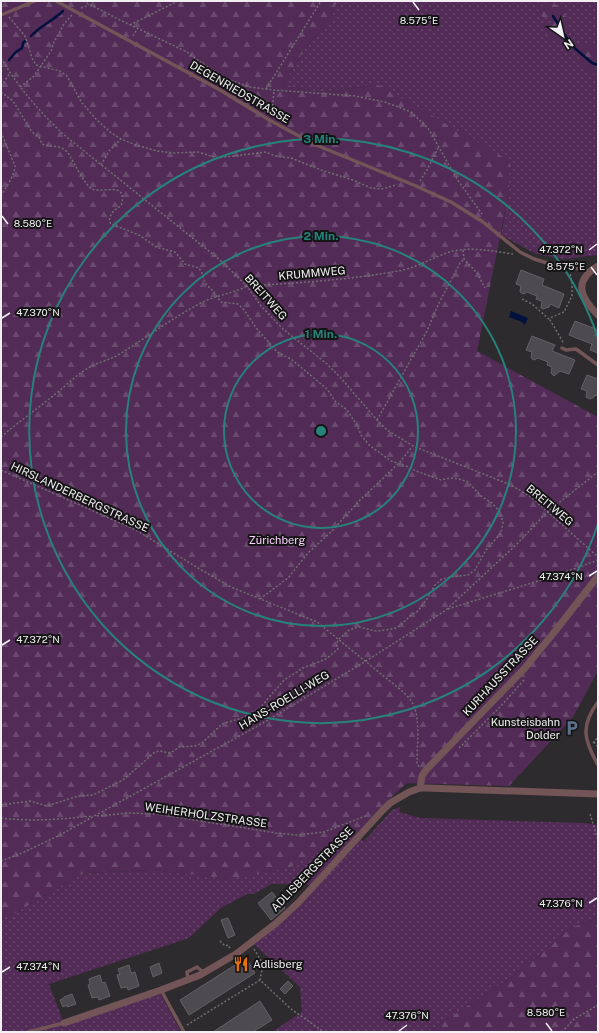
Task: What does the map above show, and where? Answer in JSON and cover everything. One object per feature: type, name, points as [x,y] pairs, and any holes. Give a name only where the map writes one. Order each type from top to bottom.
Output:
[{"type":"street","points":[[598,266],[589,271],[583,280],[582,292],[587,304],[598,316]]},
{"type":"street","name":"KURHAUSSTRASSE","points":[[422,776],[426,770],[524,669],[598,576]]},
{"type":"street","points":[[420,788],[422,776]]},
{"type":"street","name":"ADLISBERGSTRASSE","points":[[64,1023],[188,980],[204,973],[251,944],[298,903],[382,811],[399,797],[409,792],[420,788],[598,794]]},
{"type":"lane","points":[[1,15],[35,1]]},
{"type":"lane","name":"DEGENRIEDSTRASSE","points":[[56,1],[220,90],[316,145],[451,202],[483,222],[520,252],[534,259],[554,265],[589,271]]},
{"type":"lane","points":[[562,348],[566,350],[576,349],[598,365]]},
{"type":"lane","points":[[598,702],[587,720],[586,726],[588,745],[598,765]]},
{"type":"lane","points":[[161,990],[183,1030]]},
{"type":"lane","name":"ADLISBERGSTRASSE","points":[[28,1032],[64,1023]]},
{"type":"path","points":[[83,1],[137,29],[187,52],[227,79],[266,89],[355,96],[385,102],[411,112],[428,128],[457,179],[482,215],[483,222]]},
{"type":"path","points":[[130,25],[178,1]]},
{"type":"path","points":[[266,89],[321,1]]},
{"type":"path","points":[[20,87],[34,76],[51,51],[54,42],[64,24],[75,11],[89,4]]},
{"type":"path","points":[[6,13],[25,36],[32,58],[36,64],[60,71],[67,76],[82,103],[110,132],[121,139],[157,151],[174,153],[198,152],[217,158],[266,152],[275,156],[291,158],[321,170],[354,180],[372,188],[382,188],[405,182]]},
{"type":"path","name":"BREITWEG","points":[[1,58],[20,87],[42,113],[63,134],[220,260],[247,286],[261,306],[283,329],[326,364],[376,420],[387,430],[413,446],[511,485],[531,497],[598,557]]},
{"type":"path","points":[[1,86],[10,73]]},
{"type":"path","points":[[272,121],[274,90]]},
{"type":"path","points":[[1,92],[13,101],[32,132],[39,137],[42,144],[54,146],[66,151],[87,184],[93,189],[100,190],[108,188],[118,190],[122,195],[123,200],[121,206],[113,210],[110,215],[109,221],[111,224],[139,235],[156,247],[171,250],[185,264],[199,268],[202,272],[205,283],[221,302],[238,304],[277,352],[291,359],[327,389],[335,401],[347,410],[357,425],[361,435],[369,445],[391,461],[416,471],[441,480],[450,478],[468,482],[481,496],[492,503],[500,512],[503,523],[501,533],[486,550],[475,570],[468,575],[442,579],[434,585],[427,599],[418,611],[410,616],[400,626],[394,629],[376,631],[359,627],[349,630],[339,639],[336,644],[338,649],[326,659],[303,668],[284,680],[260,708],[242,718],[222,724],[202,743],[195,746],[179,747],[169,753],[160,751],[155,752],[123,780],[93,795],[78,796],[46,806],[30,801],[1,805]]},
{"type":"path","points":[[1,132],[15,166],[12,177],[1,196]]},
{"type":"path","points":[[102,165],[108,151],[121,139]]},
{"type":"path","points":[[416,186],[427,170],[439,146]]},
{"type":"path","name":"KRUMMWEG","points":[[1,437],[76,376],[90,367],[117,356],[168,322],[202,303],[236,292],[247,286],[333,280],[400,271],[415,268],[452,252],[463,250],[484,249],[514,255],[520,252]]},
{"type":"path","points":[[463,250],[464,259],[477,274],[485,288]]},
{"type":"path","points":[[376,420],[426,330],[460,263],[464,259]]},
{"type":"path","points":[[550,320],[552,317],[564,312],[572,296],[572,283],[569,275],[570,267]]},
{"type":"path","points":[[522,298],[532,304],[550,320],[563,343],[562,348]]},
{"type":"path","points":[[260,599],[288,578],[298,563],[399,463],[413,446]]},
{"type":"path","name":"HIRSLANDERBERGSTRASSE","points":[[1,470],[136,530],[224,583],[317,622],[410,698],[414,706],[417,719],[417,762],[422,776]]},
{"type":"path","name":"HANS-ROELLI-WEG","points":[[1,861],[58,836],[263,723],[366,661],[446,610],[516,545],[547,512],[598,472]]},
{"type":"path","points":[[446,610],[502,591],[529,584],[598,560]]},
{"type":"path","points":[[598,737],[594,742],[598,747]]},
{"type":"path","name":"WEIHERHOLZSTRASSE","points":[[1,818],[14,820],[56,820],[128,813],[157,814],[297,835],[324,832],[382,811]]},
{"type":"path","points":[[590,814],[598,840]]},
{"type":"path","points":[[220,942],[224,946],[228,945],[234,955]]},
{"type":"path","points":[[183,1030],[260,980],[263,964],[251,944]]},
{"type":"path","points":[[260,980],[291,1009],[324,1032]]},
{"type":"path","points":[[562,1032],[574,1019],[598,1005]]},
{"type":"green space","name":"Zürichberg","points":[[1,1],[337,1],[330,20],[305,48],[283,85],[319,92],[379,85],[510,161],[509,192],[477,351],[598,417],[598,671],[573,717],[509,786],[407,783],[385,803],[355,836],[347,832],[331,845],[289,868],[228,879],[155,870],[83,873],[12,915],[1,919]]},
{"type":"green space","points":[[337,1],[598,1],[598,255],[564,259],[536,254],[501,235],[509,192],[379,85],[319,92],[283,85],[305,48],[330,20]]},
{"type":"green space","points":[[548,1],[562,7],[566,18],[568,26],[567,30],[559,43],[546,37],[547,26],[552,21],[549,17],[543,18],[538,9]]},
{"type":"green space","points":[[586,43],[598,47],[598,76],[582,66],[578,48]]},
{"type":"green space","points":[[400,807],[399,812],[420,818],[584,823],[598,825],[598,917],[571,928],[512,977],[428,1032],[272,1032],[302,1012],[300,987],[254,944],[278,925],[310,885],[272,884],[253,894],[247,894],[221,908],[189,938],[49,984],[63,1021],[177,981],[160,993],[181,1032],[1,1032],[1,919],[12,915],[83,873],[155,870],[228,879],[331,845],[347,832],[364,841],[392,810]]},
{"type":"green space","points":[[598,917],[598,1032],[428,1032],[512,977],[571,928]]},
{"type":"water","points":[[511,311],[528,318],[525,325],[522,322],[509,317]]},
{"type":"building","points":[[521,270],[544,279],[542,285],[564,294],[559,308],[550,304],[549,307],[543,309],[541,308],[542,301],[536,299],[537,296],[527,292],[524,294],[521,293],[521,286],[516,284]]},
{"type":"building","points":[[575,321],[598,330],[595,336],[598,331],[598,353],[590,350],[592,344],[569,335]]},
{"type":"building","points":[[532,336],[555,345],[552,351],[575,360],[569,374],[560,371],[554,376],[551,373],[552,367],[547,365],[548,362],[538,358],[534,360],[532,359],[532,352],[526,350]]},
{"type":"building","points":[[587,375],[598,379],[598,396],[595,395],[590,399],[586,397],[587,391],[581,389]]},
{"type":"building","points":[[272,892],[285,908],[271,920],[258,903]]},
{"type":"building","points":[[228,918],[235,935],[228,938],[221,920]]},
{"type":"building","points":[[246,958],[255,973],[189,1015],[180,1000]]},
{"type":"building","points":[[159,963],[162,973],[153,977],[150,967]]},
{"type":"building","points":[[129,965],[131,973],[135,972],[139,986],[128,990],[127,987],[121,988],[117,975],[120,974],[118,969]]},
{"type":"building","points":[[100,975],[102,983],[105,982],[110,996],[99,1000],[98,997],[92,998],[88,985],[90,984],[89,979]]},
{"type":"building","points":[[288,981],[293,986],[285,994],[280,989]]},
{"type":"building","points":[[72,994],[76,1004],[63,1007],[60,1000]]},
{"type":"building","points":[[260,1001],[272,1020],[253,1032],[213,1032]]},
{"type":"waterway","points":[[31,36],[63,11]]},
{"type":"waterway","points":[[553,16],[571,45],[592,63],[598,65]]},
{"type":"waterway","points":[[9,60],[22,48],[25,41]]},
{"type":"place","name":"Kunsteisbahn Dolder","points":[[572,728]]},
{"type":"place","name":"Adlisberg","points":[[241,964]]}]
